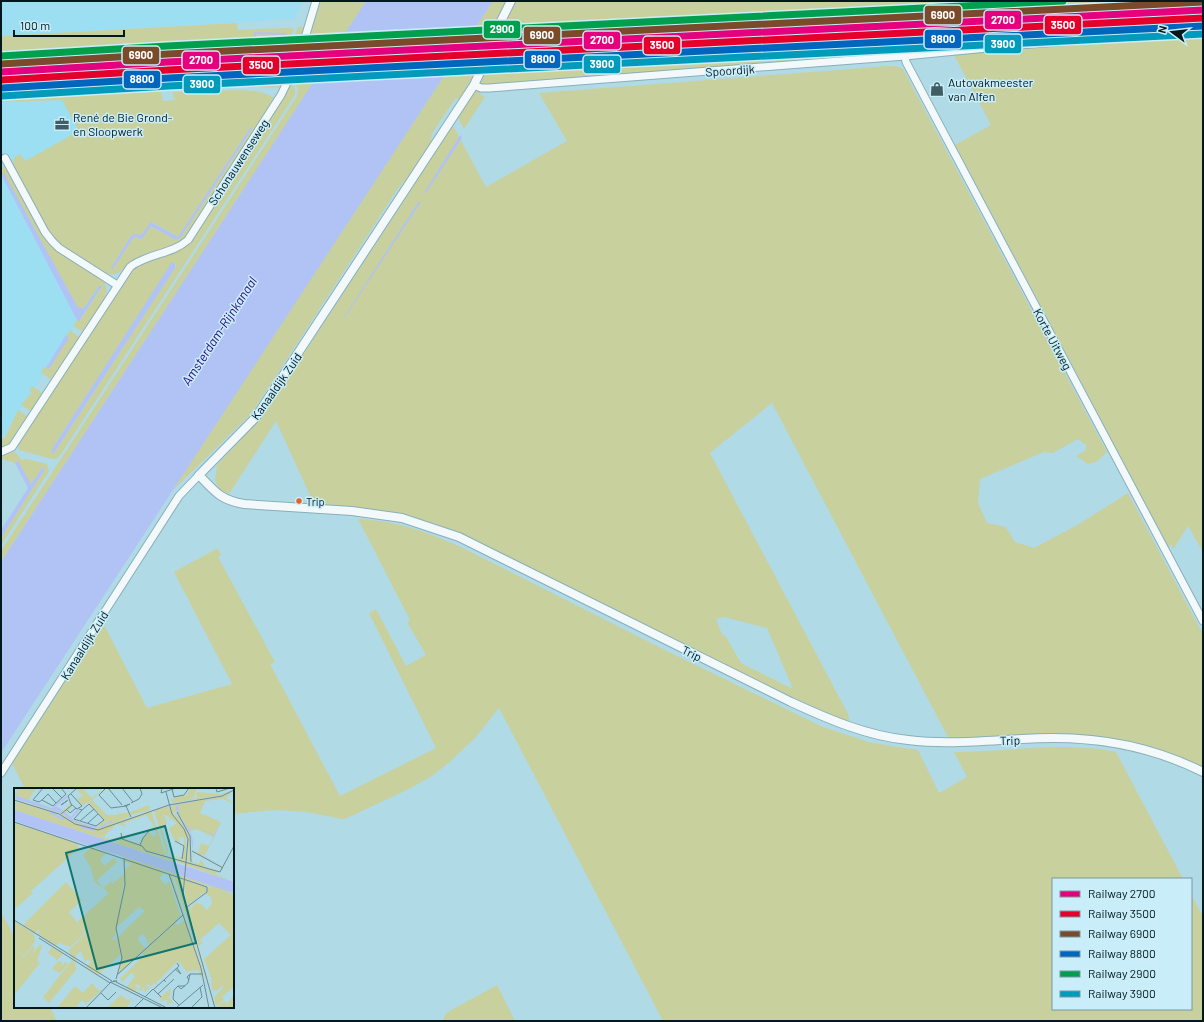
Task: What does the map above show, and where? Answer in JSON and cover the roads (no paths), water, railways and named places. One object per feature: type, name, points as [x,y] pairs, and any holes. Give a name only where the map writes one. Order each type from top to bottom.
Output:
[{"type":"street","name":"Schonauwenseweg","points":[[1,452],[12,447],[130,267],[146,257],[175,249],[188,240],[281,95],[302,48],[316,1]]},
{"type":"street","name":"Kanaaldijk Zuid","points":[[1,773],[179,496],[256,417],[474,85],[490,51],[496,31],[510,1]]},
{"type":"street","name":"Spoordijk","points":[[474,85],[481,88],[489,88],[905,56],[1027,44],[1203,31]]},
{"type":"street","name":"Korte Uitweg","points":[[905,56],[906,62],[1203,621]]},
{"type":"street","points":[[5,158],[45,232],[52,241],[59,248],[117,285]]},
{"type":"street","name":"Trip","points":[[199,475],[222,497],[231,502],[352,511],[402,518],[459,537],[791,702],[821,716],[860,730],[908,740],[934,742],[1053,738],[1103,742],[1159,754],[1203,772]]},
{"type":"water","name":"Amsterdam-Rijnkanaal","points":[[366,1],[493,1],[1,753],[1,562]]},
{"type":"water","points":[[251,127],[252,129],[180,238],[176,240],[151,226],[142,239],[135,237],[133,238],[113,269],[111,269],[131,236],[134,234],[141,235],[151,222],[178,237]]},
{"type":"water","points":[[460,135],[462,138],[426,193],[424,193]]},
{"type":"water","points":[[4,173],[77,306],[84,308],[99,286],[102,286],[79,321],[77,320],[2,176]]},
{"type":"water","points":[[419,201],[421,202],[344,317]]},
{"type":"water","points":[[172,262],[175,263],[175,268],[54,453],[52,453],[52,449]]},
{"type":"water","points":[[66,335],[69,338],[49,369],[46,368]]},
{"type":"water","points":[[18,461],[31,484],[42,468],[45,469],[1,538],[1,530],[28,488],[15,463]]},
{"type":"waterway","points":[[254,73],[255,33],[286,34]]},
{"type":"rail line","name":"2900","points":[[1,56],[167,46],[1063,1]]},
{"type":"rail line","name":"6900","points":[[1,64],[168,54],[1203,2]]},
{"type":"rail line","name":"2700","points":[[1,72],[168,62],[1203,10]]},
{"type":"rail line","name":"3500","points":[[1,80],[168,70],[1203,18]]},
{"type":"rail line","name":"8800","points":[[2,88],[169,78],[1203,26]]},
{"type":"rail line","name":"3900","points":[[2,96],[169,86],[1203,34]]},
{"type":"place","name":"Autovakmeester van Alfen","points":[[937,89]]},
{"type":"place","name":"René de Bie Grond- en Sloopwerk","points":[[62,124]]},
{"type":"place","name":"Trip","points":[[299,501]]}]
